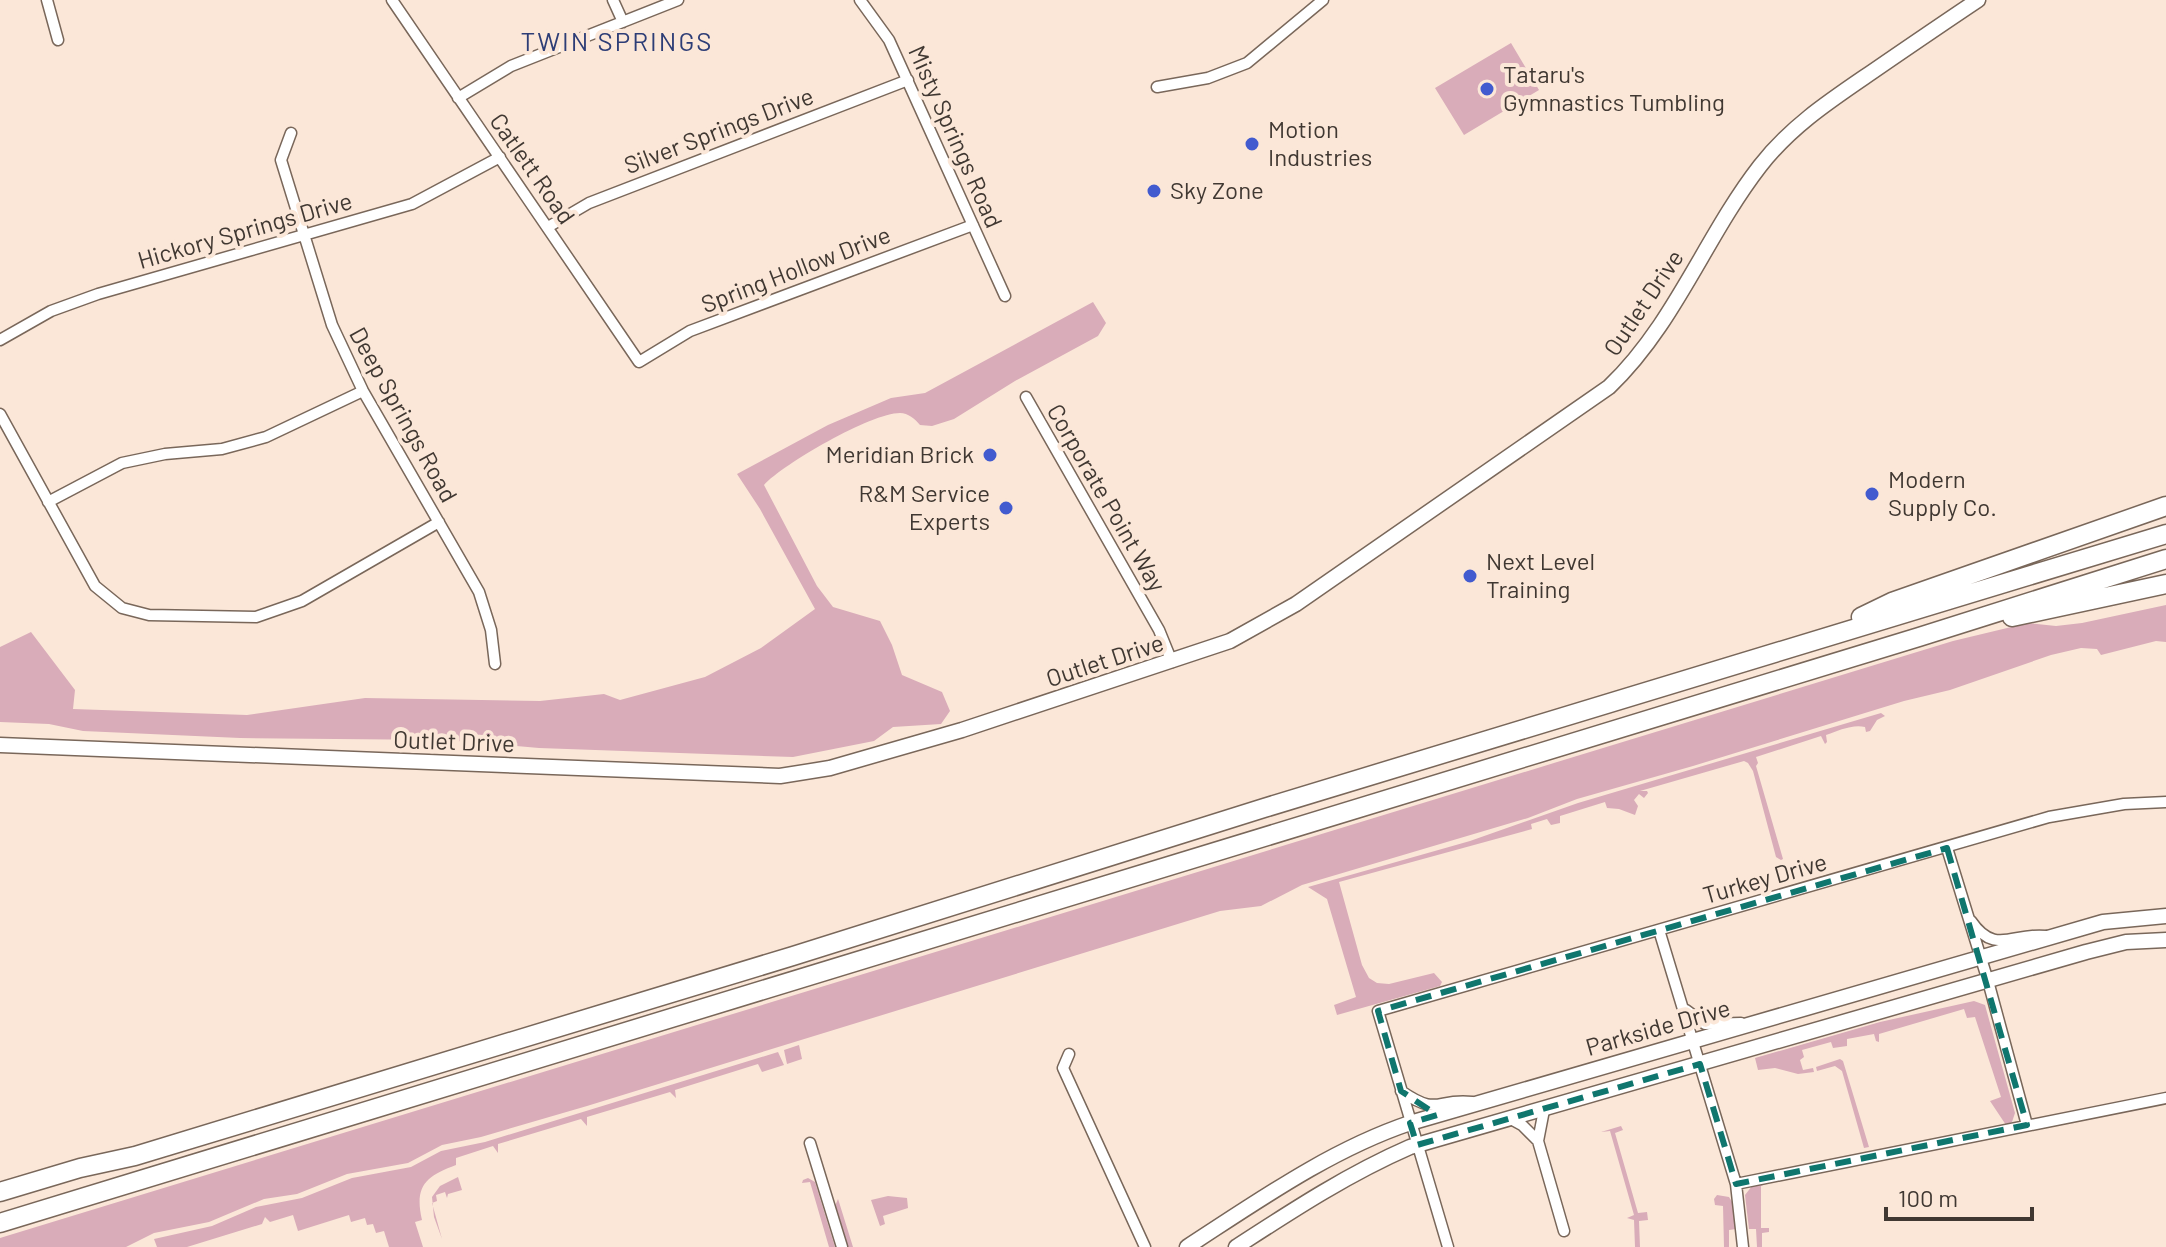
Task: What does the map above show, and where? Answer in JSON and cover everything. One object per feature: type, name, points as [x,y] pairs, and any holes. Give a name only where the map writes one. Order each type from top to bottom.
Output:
[{"type":"highway","points":[[1806,643],[1892,602],[2166,506]]},
{"type":"highway","points":[[0,1192],[80,1168],[135,1156],[2166,534]]},
{"type":"highway","points":[[0,1223],[2166,559]]},
{"type":"highway","points":[[1919,637],[2166,584]]},
{"type":"street","points":[[47,0],[58,40]]},
{"type":"street","name":"Catlett Road","points":[[392,0],[639,362]]},
{"type":"street","points":[[613,0],[623,22]]},
{"type":"street","points":[[458,98],[511,66],[678,0]]},
{"type":"street","name":"Misty Springs Road","points":[[860,0],[889,40],[1005,296]]},
{"type":"street","points":[[1157,87],[1208,78],[1247,63],[1323,0]]},
{"type":"street","name":"Outlet Drive","points":[[0,745],[780,776],[830,768],[926,741],[1230,641],[1281,614],[1609,387],[1635,363],[1743,189],[1788,134],[1814,111],[1978,0]]},
{"type":"street","name":"Silver Springs Drive","points":[[548,227],[589,203],[908,80]]},
{"type":"street","name":"Deep Springs Road","points":[[291,133],[281,160],[332,325],[363,391],[479,592],[491,630],[495,664]]},
{"type":"street","name":"Hickory Springs Drive","points":[[0,340],[51,311],[98,294],[412,204],[500,157]]},
{"type":"street","name":"Spring Hollow Drive","points":[[639,362],[690,331],[973,225]]},
{"type":"street","points":[[48,502],[122,463],[165,454],[222,449],[266,437],[363,391]]},
{"type":"street","name":"Corporate Point Way","points":[[1026,397],[1159,630],[1172,662]]},
{"type":"street","points":[[0,414],[95,586],[122,608],[149,615],[256,617],[302,601],[439,522]]},
{"type":"street","name":"Turkey Drive","points":[[1401,1091],[1378,1011],[2049,817],[2124,804],[2166,802]]},
{"type":"street","points":[[1947,848],[1988,981],[2027,1125]]},
{"type":"street","points":[[1966,914],[1976,928],[1992,940],[2005,942],[2032,935],[2052,937]]},
{"type":"street","name":"Parkside Drive","points":[[1187,1247],[1345,1150],[1377,1134],[2103,922],[2166,916]]},
{"type":"street","points":[[1659,930],[1736,1184],[1743,1247]]},
{"type":"street","name":"Parkside Drive","points":[[1236,1247],[1367,1166],[1417,1145],[2126,942],[2166,940]]},
{"type":"street","points":[[1683,1008],[1705,1024],[1755,1022]]},
{"type":"street","points":[[1069,1054],[1063,1068],[1145,1247]]},
{"type":"street","points":[[1401,1091],[1435,1107],[1458,1101],[1478,1103]]},
{"type":"street","points":[[1401,1091],[1448,1247]]},
{"type":"street","points":[[1736,1184],[2166,1098]]},
{"type":"street","points":[[1544,1110],[1538,1141],[1564,1231]]},
{"type":"street","points":[[1511,1119],[1538,1141]]},
{"type":"street","points":[[810,1143],[842,1247]]},
{"type":"highlighted area","points":[[1947,848],[2027,1125],[1736,1184],[1700,1064],[1417,1145],[1410,1123],[1437,1115],[1401,1091],[1378,1011]]},
{"type":"shaded area","name":"Tataru's Gymnastics Tumbling","points":[[1511,43],[1539,90],[1464,135],[1435,88]]},
{"type":"shaded area","points":[[1093,302],[1106,323],[1098,336],[1015,381],[954,419],[932,426],[920,425],[900,413],[869,421],[828,441],[764,485],[817,586],[833,607],[880,621],[902,675],[942,692],[950,711],[941,724],[893,727],[874,741],[793,757],[539,748],[445,740],[240,738],[83,731],[49,724],[0,722],[0,647],[31,632],[75,690],[73,709],[247,715],[365,698],[540,701],[604,694],[620,700],[705,677],[761,648],[815,609],[760,509],[737,474],[828,425],[891,398],[925,393]]},
{"type":"shaded area","points":[[2166,605],[2166,642],[2156,641],[2101,655],[2097,649],[2081,648],[2051,655],[1950,690],[1577,799],[1528,818],[1302,885],[1261,906],[1220,911],[587,1106],[481,1137],[442,1145],[408,1163],[347,1174],[297,1194],[264,1199],[209,1222],[154,1233],[126,1247],[0,1247],[0,1238],[1953,641],[2028,623],[2056,626],[2082,623]]},
{"type":"shaded area","points":[[1881,713],[1885,716],[1877,720],[1870,731],[1866,732],[1865,727],[1860,726],[1850,727],[1826,735],[1825,744],[1821,736],[1756,757],[1781,860],[1776,857],[1753,771],[1744,761],[1640,791],[1648,793],[1644,798],[1639,794],[1634,800],[1638,806],[1635,815],[1607,808],[1605,802],[1560,816],[1560,823],[1551,825],[1547,819],[1531,824],[1532,829],[1339,882],[1362,965],[1369,978],[1377,983],[1389,984],[1434,973],[1442,982],[1440,986],[1337,1015],[1334,1005],[1356,997],[1327,899],[1308,887],[1470,841],[1578,803]]},
{"type":"shaded area","points":[[1974,1001],[1985,1005],[2015,1113],[2012,1122],[2006,1125],[1990,1101],[2001,1097],[1975,1017],[1967,1018],[1964,1009],[1879,1034],[1879,1042],[1874,1034],[1847,1039],[1847,1046],[1833,1048],[1831,1042],[1802,1050],[1804,1057],[1800,1060],[1803,1070],[1813,1068],[1814,1072],[1798,1074],[1775,1068],[1758,1070],[1755,1058],[1880,1022]]},
{"type":"shaded area","points":[[799,1045],[802,1059],[787,1064],[784,1050]]},
{"type":"shaded area","points":[[778,1052],[784,1065],[762,1072],[758,1064],[675,1090],[676,1098],[670,1092],[587,1117],[587,1126],[581,1119],[498,1144],[498,1153],[493,1146],[456,1158],[456,1165],[430,1178],[421,1191],[422,1220],[415,1222],[423,1247],[389,1247],[384,1231],[376,1233],[373,1224],[367,1225],[365,1218],[351,1222],[349,1215],[298,1231],[293,1215],[270,1222],[265,1217],[262,1224],[187,1247],[157,1247],[154,1239],[212,1226],[256,1207],[302,1198],[352,1178],[411,1167],[441,1151],[485,1142]]},
{"type":"shaded area","points":[[1840,1059],[1869,1147],[1864,1148],[1842,1071],[1835,1066],[1817,1071],[1816,1067]]},
{"type":"shaded area","points":[[1621,1126],[1623,1130],[1615,1133],[1638,1213],[1647,1212],[1648,1220],[1639,1221],[1640,1247],[1635,1247],[1634,1220],[1627,1218],[1634,1215],[1610,1131],[1601,1132]]},
{"type":"shaded area","points":[[458,1177],[462,1190],[448,1194],[447,1198],[445,1192],[436,1195],[437,1201],[433,1203],[432,1197],[440,1186]]},
{"type":"shaded area","points":[[808,1178],[815,1182],[835,1247],[829,1247],[810,1182],[802,1183]]},
{"type":"shaded area","points":[[1768,1183],[1761,1186],[1761,1228],[1769,1228],[1769,1232],[1762,1233],[1762,1247],[1757,1247],[1756,1229],[1749,1229],[1745,1195],[1752,1186]]},
{"type":"shaded area","points":[[1717,1195],[1729,1197],[1734,1205],[1736,1229],[1729,1230],[1729,1247],[1724,1247],[1723,1206],[1715,1205]]},
{"type":"shaded area","points":[[888,1196],[907,1198],[908,1208],[883,1216],[885,1224],[880,1226],[871,1200]]},
{"type":"shaded area","points":[[838,1199],[853,1247],[848,1247],[835,1206]]},
{"type":"place","name":"Tataru's Gymnastics Tumbling","points":[[1487,89]]},
{"type":"place","name":"Motion Industries","points":[[1252,144]]},
{"type":"place","name":"Sky Zone","points":[[1154,191]]},
{"type":"place","name":"Meridian Brick","points":[[990,455]]},
{"type":"place","name":"Modern Supply Co.","points":[[1872,494]]},
{"type":"place","name":"R&M Service Experts","points":[[1006,508]]},
{"type":"place","name":"Next Level Training","points":[[1470,576]]},
{"type":"district","name":"TWIN SPRINGS","points":[[617,42]]}]
